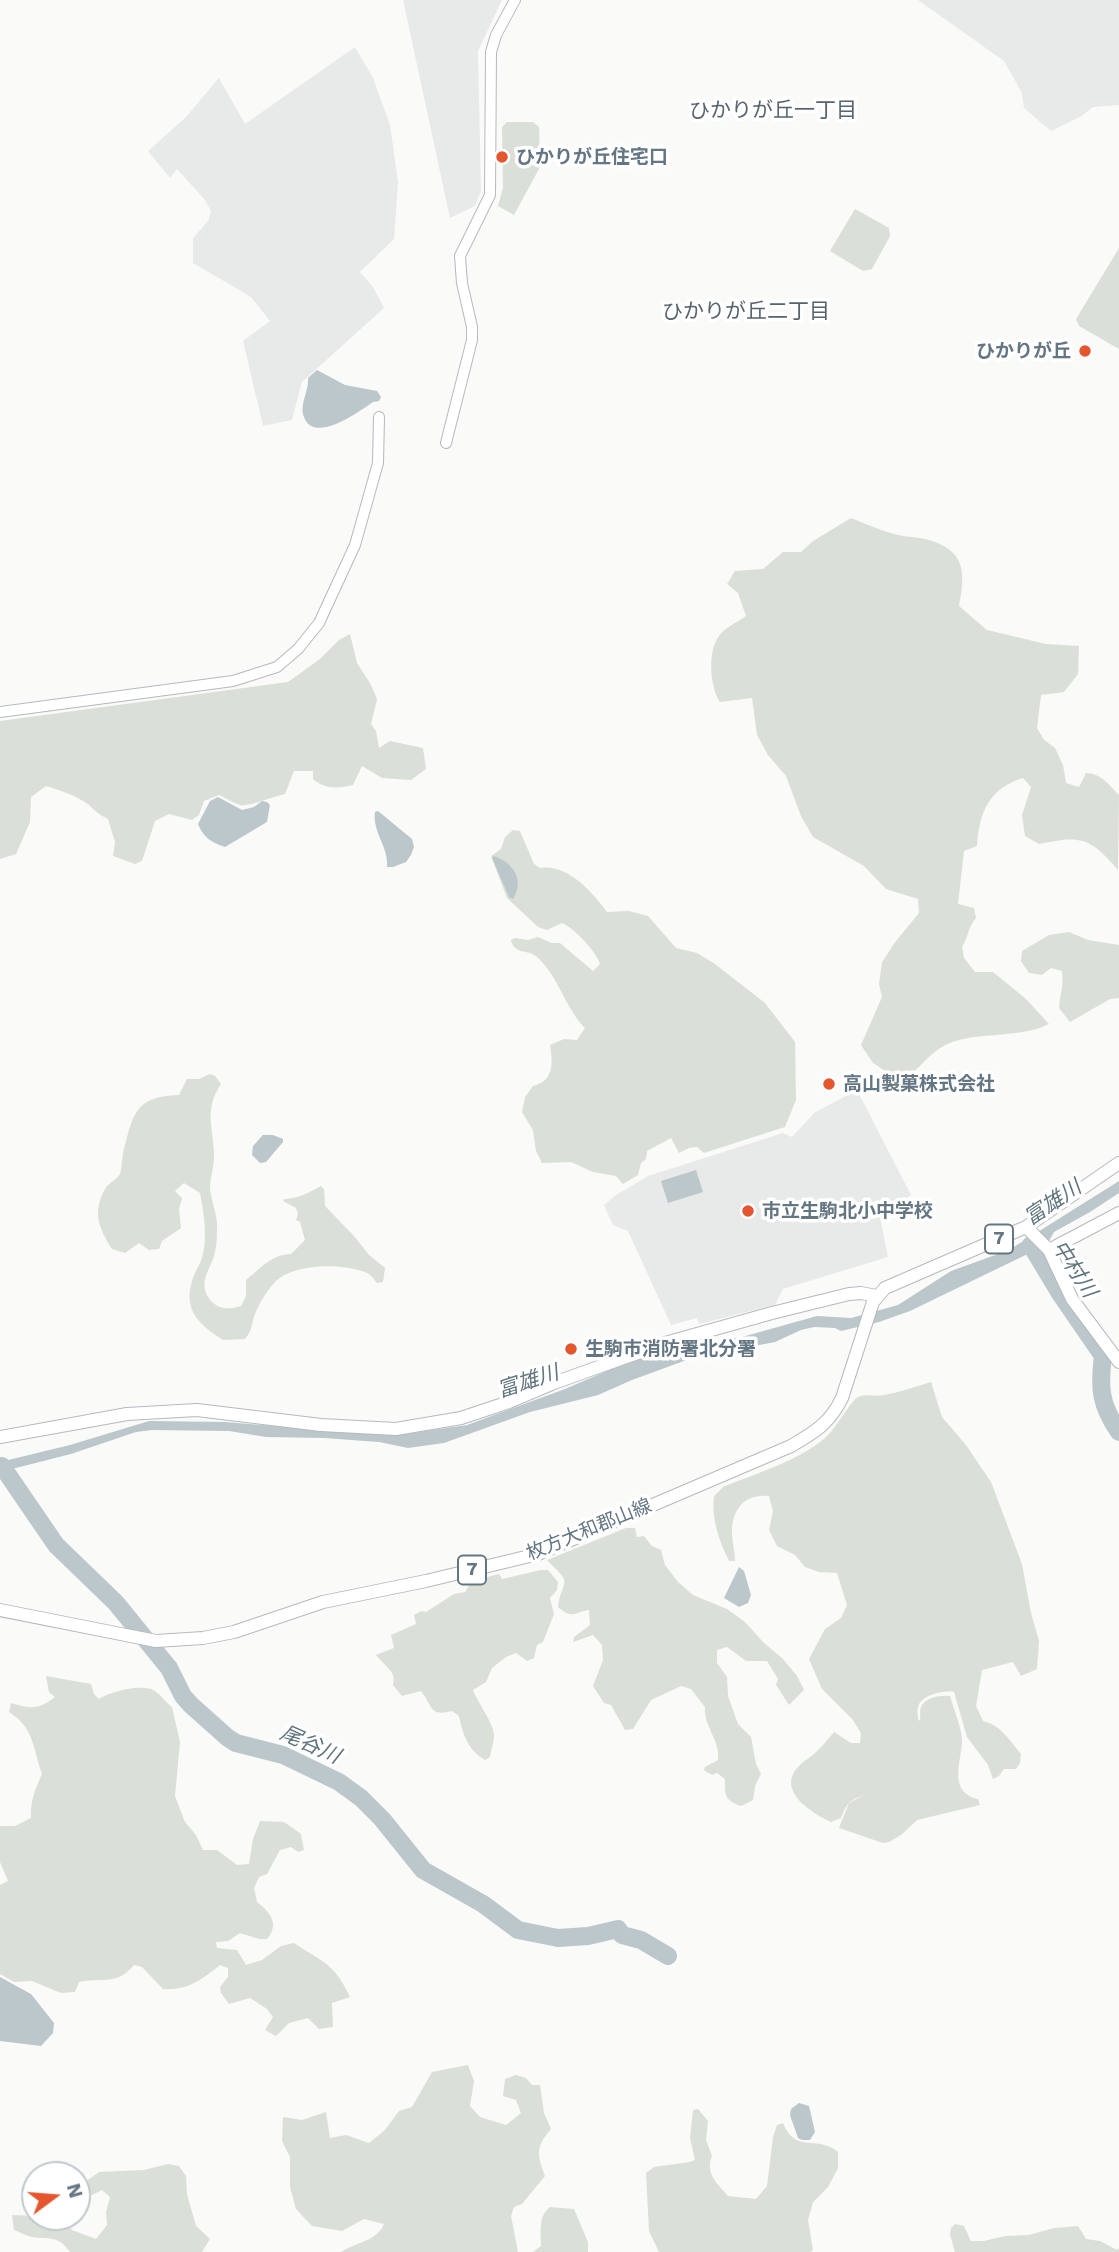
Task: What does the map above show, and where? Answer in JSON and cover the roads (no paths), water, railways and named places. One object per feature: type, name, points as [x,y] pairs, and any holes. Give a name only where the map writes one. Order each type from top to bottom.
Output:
[{"type":"main road","name":"7","points":[[875,1299],[895,1282],[1028,1230],[1119,1163]]},
{"type":"main road","points":[[1119,1213],[1047,1248],[1072,1299],[1119,1362]]},
{"type":"main road","name":"7","points":[[1028,1230],[1047,1248]]},
{"type":"main road","points":[[0,1437],[156,1411],[197,1410],[321,1425],[396,1429],[409,1427],[461,1418],[665,1343],[772,1312],[849,1294],[861,1293],[875,1299]]},
{"type":"main road","name":"枚方大和郡山線","points":[[0,1609],[156,1641],[202,1638],[234,1632],[323,1602],[538,1554],[780,1450],[818,1430],[842,1398],[875,1299]]},
{"type":"street","points":[[446,443],[465,372],[472,327],[462,283],[460,256],[490,195],[491,52],[496,35],[515,0]]},
{"type":"street","points":[[0,712],[233,681],[277,667],[298,649],[319,623],[355,545],[377,463],[379,417]]},
{"type":"waterway","name":"中村川","points":[[1031,1245],[1103,1356],[1102,1396],[1119,1432]]},
{"type":"waterway","name":"尾谷川","points":[[2,1466],[56,1545],[116,1603],[169,1668],[183,1696],[228,1738],[236,1743],[283,1755],[339,1782],[361,1798],[382,1819],[423,1870],[483,1904],[518,1930],[558,1938],[588,1936],[618,1929],[622,1935],[641,1940],[668,1956]]},
{"type":"place","name":"ひかりが丘住宅口","points":[[502,157]]},
{"type":"place","name":"ひかりが丘","points":[[1085,351]]},
{"type":"place","name":"高山製菓株式会社","points":[[829,1084]]},
{"type":"place","name":"市立生駒北小中学校","points":[[748,1211]]},
{"type":"place","name":"生駒市消防署北分署","points":[[571,1349]]},
{"type":"district","name":"ひかりが丘一丁目","points":[[773,111]]},
{"type":"district","name":"ひかりが丘二丁目","points":[[746,312]]},
{"type":"water label","name":"富雄川","points":[[1053,1203]]},
{"type":"water label","name":"富雄川","points":[[528,1382]]}]
